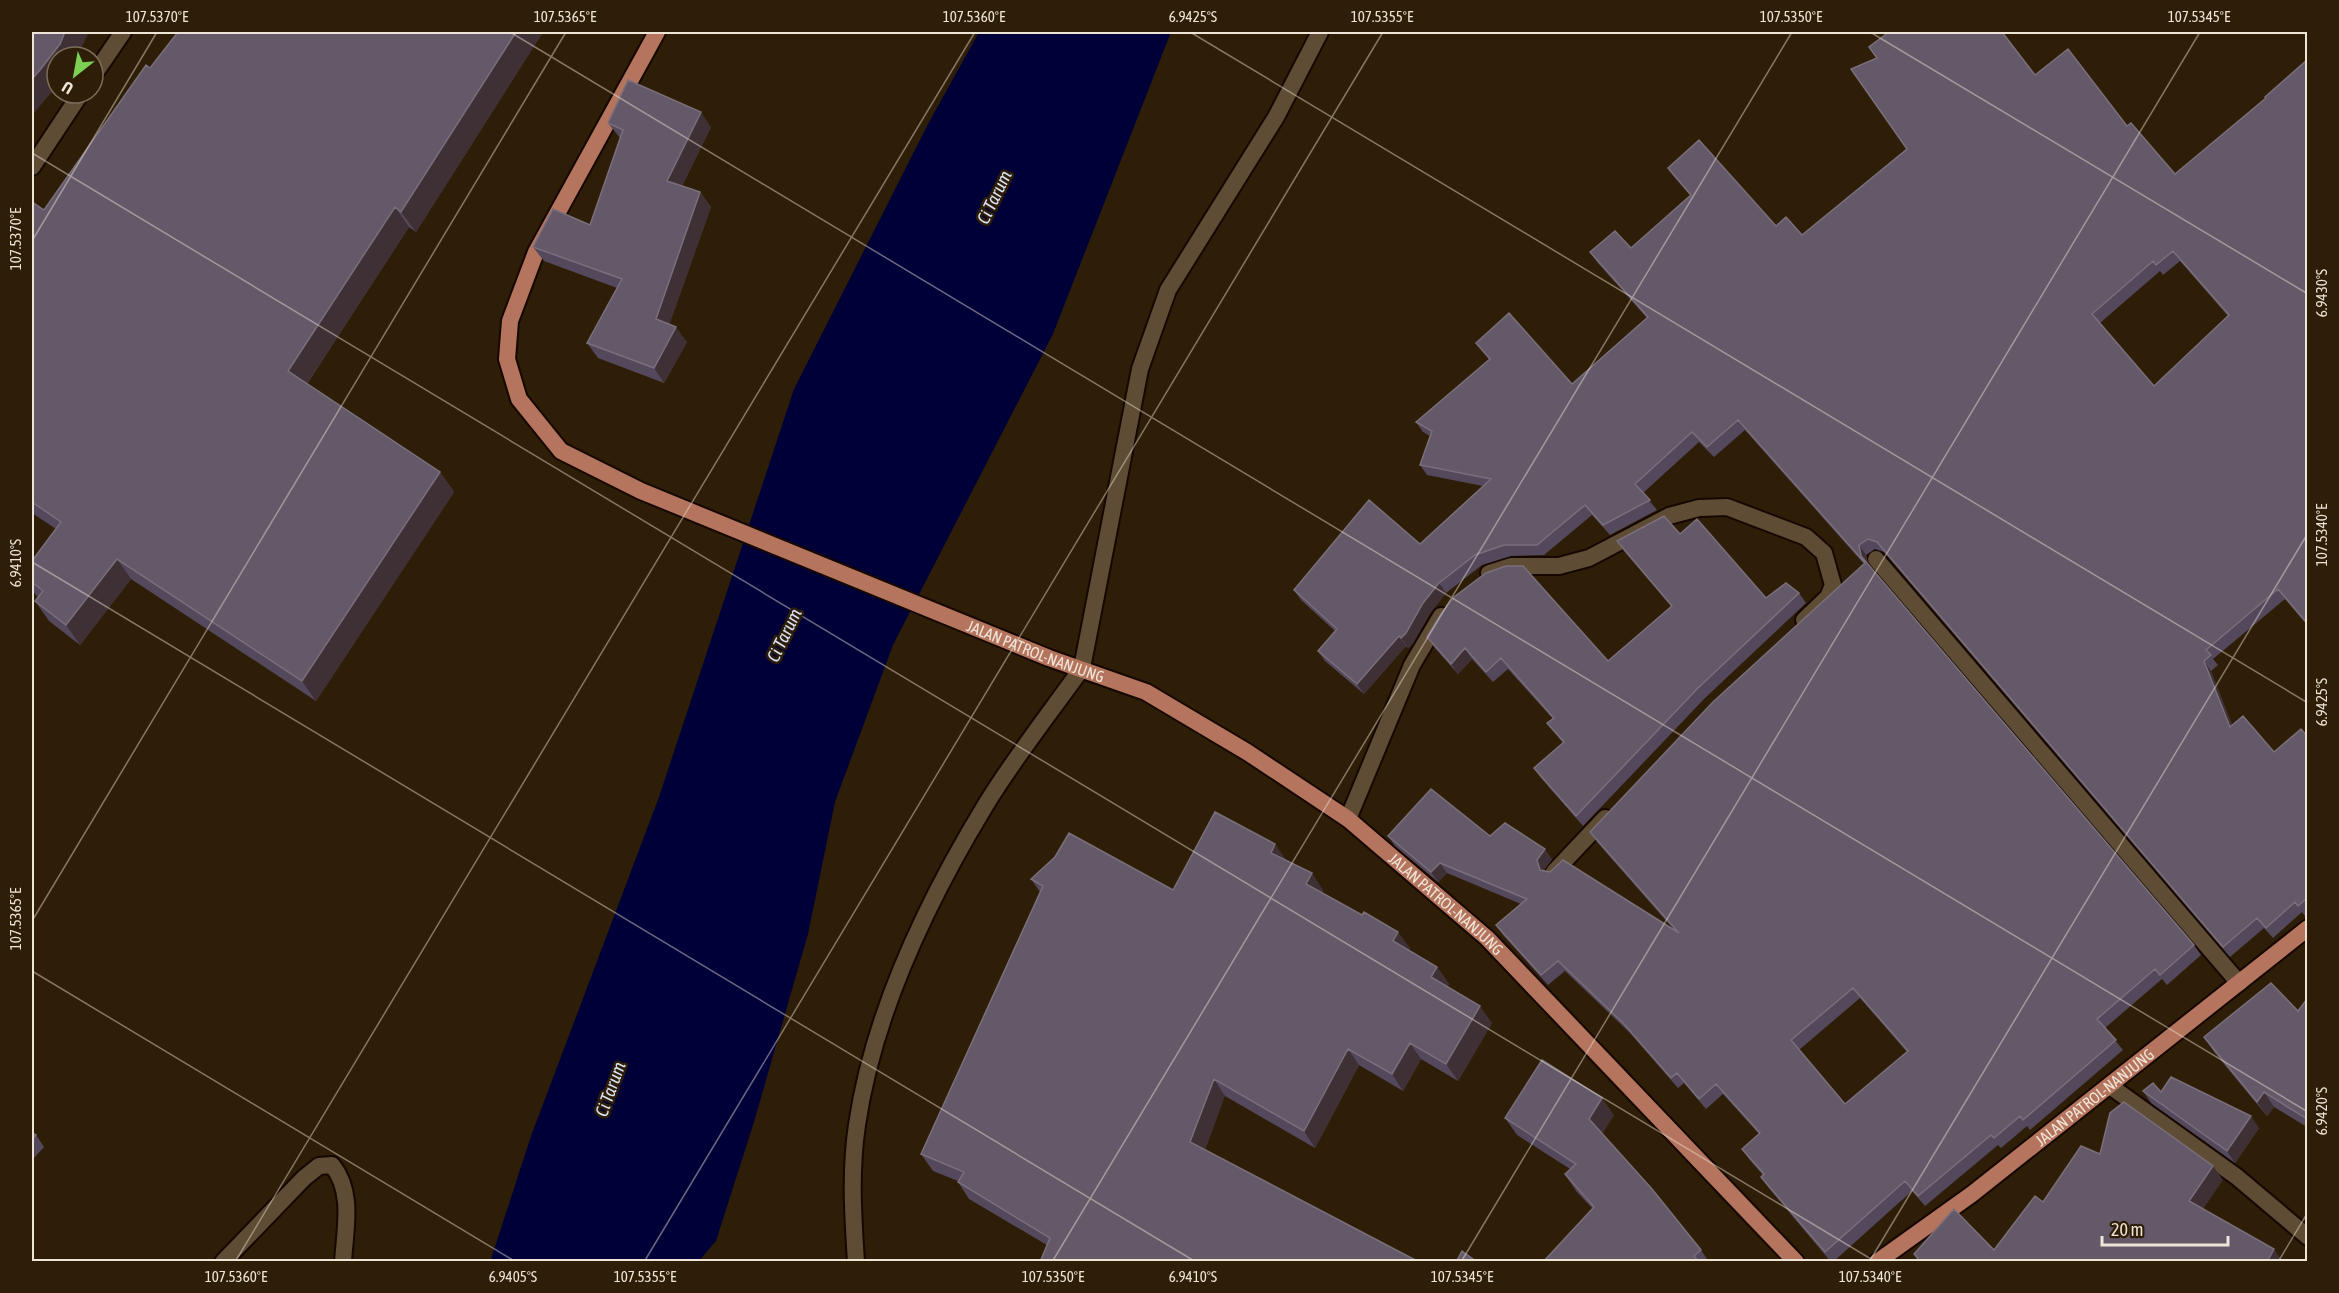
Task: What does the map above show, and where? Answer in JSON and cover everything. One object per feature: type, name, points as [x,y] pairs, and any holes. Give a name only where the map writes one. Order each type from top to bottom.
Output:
[{"type":"main road","name":"JALAN PATROL-NANJUNG","points":[[657,32],[536,252],[510,321],[507,359],[519,399],[561,451],[641,491],[1049,658],[1146,692],[1247,752],[1348,819],[1487,938],[1796,1262]]},
{"type":"main road","name":"JALAN PATROL-NANJUNG","points":[[1877,1262],[1972,1194],[2307,928]]},
{"type":"street","points":[[105,58],[123,32]]},
{"type":"street","points":[[856,1262],[851,1191],[857,1125],[872,1054],[902,968],[933,898],[986,804],[1082,668],[1140,369],[1168,290],[1276,117],[1320,32]]},
{"type":"street","points":[[32,167],[73,105]]},
{"type":"street","points":[[1472,585],[1488,573],[1511,566],[1558,566],[1589,558],[1669,516],[1699,508],[1726,507],[1806,537],[1824,553],[1833,585],[1828,597],[1790,634]]},
{"type":"street","points":[[1876,559],[2239,983]]},
{"type":"street","points":[[1348,819],[1412,665],[1429,634],[1449,606]]},
{"type":"street","points":[[1554,872],[1617,805]]},
{"type":"street","points":[[2110,1086],[2230,1171],[2307,1237]]},
{"type":"street","points":[[223,1262],[304,1178],[319,1166],[332,1165],[341,1176],[347,1196],[343,1262]]},
{"type":"water","name":"Ci Tarum","points":[[979,32],[1171,32],[1053,334],[893,645],[835,802],[808,934],[754,1122],[716,1241],[699,1261],[490,1262],[531,1136],[659,797],[794,389],[928,124]]},
{"type":"building","points":[[32,32],[65,32],[59,45],[45,45],[45,64],[32,79]]},
{"type":"building","points":[[178,32],[516,32],[401,212],[395,207],[288,371],[440,472],[302,681],[117,559],[66,625],[35,601],[43,591],[32,582],[32,561],[61,522],[32,502],[32,202],[44,210],[146,65],[150,68]]},
{"type":"building","points":[[1889,32],[2002,32],[2035,75],[2068,49],[2127,126],[2131,123],[2175,174],[2266,98],[2307,60],[2307,623],[2278,589],[2206,650],[2211,655],[2204,661],[2230,727],[2243,716],[2274,752],[2301,729],[2307,736],[2307,898],[2298,906],[2295,902],[2266,928],[2257,918],[2223,947],[1877,542],[1868,539],[1859,545],[1861,556],[2194,945],[2160,975],[2155,969],[2097,1019],[2116,1040],[2023,1120],[2020,1116],[1994,1138],[1991,1135],[1918,1196],[1905,1181],[1825,1252],[1761,1177],[1764,1174],[1742,1149],[1760,1133],[1716,1084],[1699,1099],[1677,1073],[1671,1078],[1623,1023],[1558,961],[1541,975],[1496,925],[1527,899],[1440,863],[1431,872],[1388,836],[1431,789],[1490,836],[1505,823],[1545,849],[1537,860],[1540,870],[1550,872],[1563,860],[1679,933],[1590,832],[1713,702],[1865,563],[1738,420],[1707,447],[1692,432],[1635,484],[1650,500],[1603,525],[1585,505],[1537,545],[1504,545],[1475,555],[1439,583],[1423,603],[1406,633],[1401,638],[1399,636],[1357,684],[1318,651],[1337,629],[1294,590],[1369,500],[1420,544],[1491,479],[1420,465],[1432,431],[1416,422],[1490,359],[1476,343],[1509,313],[1572,384],[1648,317],[1590,252],[1615,231],[1631,248],[1691,195],[1668,168],[1699,140],[1776,226],[1786,217],[1802,235],[1907,149],[1851,69],[1877,58],[1869,47]],"holes":[[[2173,251],[2229,315],[2154,386],[2092,314],[2153,261],[2156,265]],[[1853,988],[1908,1051],[1845,1104],[1791,1040]]]},
{"type":"building","points":[[628,80],[701,112],[667,181],[700,192],[656,319],[676,327],[654,368],[587,343],[622,279],[533,247],[553,209],[590,225],[623,130],[608,123]]},
{"type":"building","points":[[1664,516],[1680,534],[1697,519],[1766,598],[1786,583],[1799,593],[1698,688],[1576,816],[1534,768],[1564,742],[1547,723],[1554,718],[1501,658],[1486,672],[1465,648],[1451,664],[1427,637],[1454,597],[1486,573],[1506,566],[1523,566],[1608,661],[1672,606],[1617,541]]},
{"type":"building","points":[[1215,812],[1275,844],[1271,853],[1312,873],[1306,884],[1362,915],[1364,912],[1398,932],[1393,941],[1437,967],[1431,977],[1480,1006],[1446,1064],[1410,1043],[1392,1074],[1348,1049],[1304,1131],[1214,1079],[1190,1142],[1419,1262],[1040,1262],[1050,1238],[958,1182],[964,1172],[921,1154],[1043,886],[1031,879],[1055,857],[1069,833],[1173,890]]},
{"type":"building","points":[[2271,983],[2298,1011],[2307,999],[2307,1119],[2264,1092],[2257,1102],[2204,1037]]},
{"type":"building","points":[[1542,1060],[1602,1098],[1589,1119],[1652,1189],[1701,1250],[1694,1256],[1699,1262],[1543,1262],[1594,1207],[1565,1174],[1576,1164],[1505,1118]]},
{"type":"building","points":[[2171,1077],[2251,1116],[2227,1151],[2143,1091],[2153,1083],[2161,1092]]},
{"type":"building","points":[[2124,1102],[2213,1166],[2189,1201],[2274,1249],[2267,1262],[1919,1262],[1914,1254],[1954,1209],[1994,1250],[2035,1196],[2043,1202],[2081,1146],[2100,1154],[2110,1113]]},
{"type":"building","points":[[1462,1251],[1477,1262],[1456,1262]]}]
